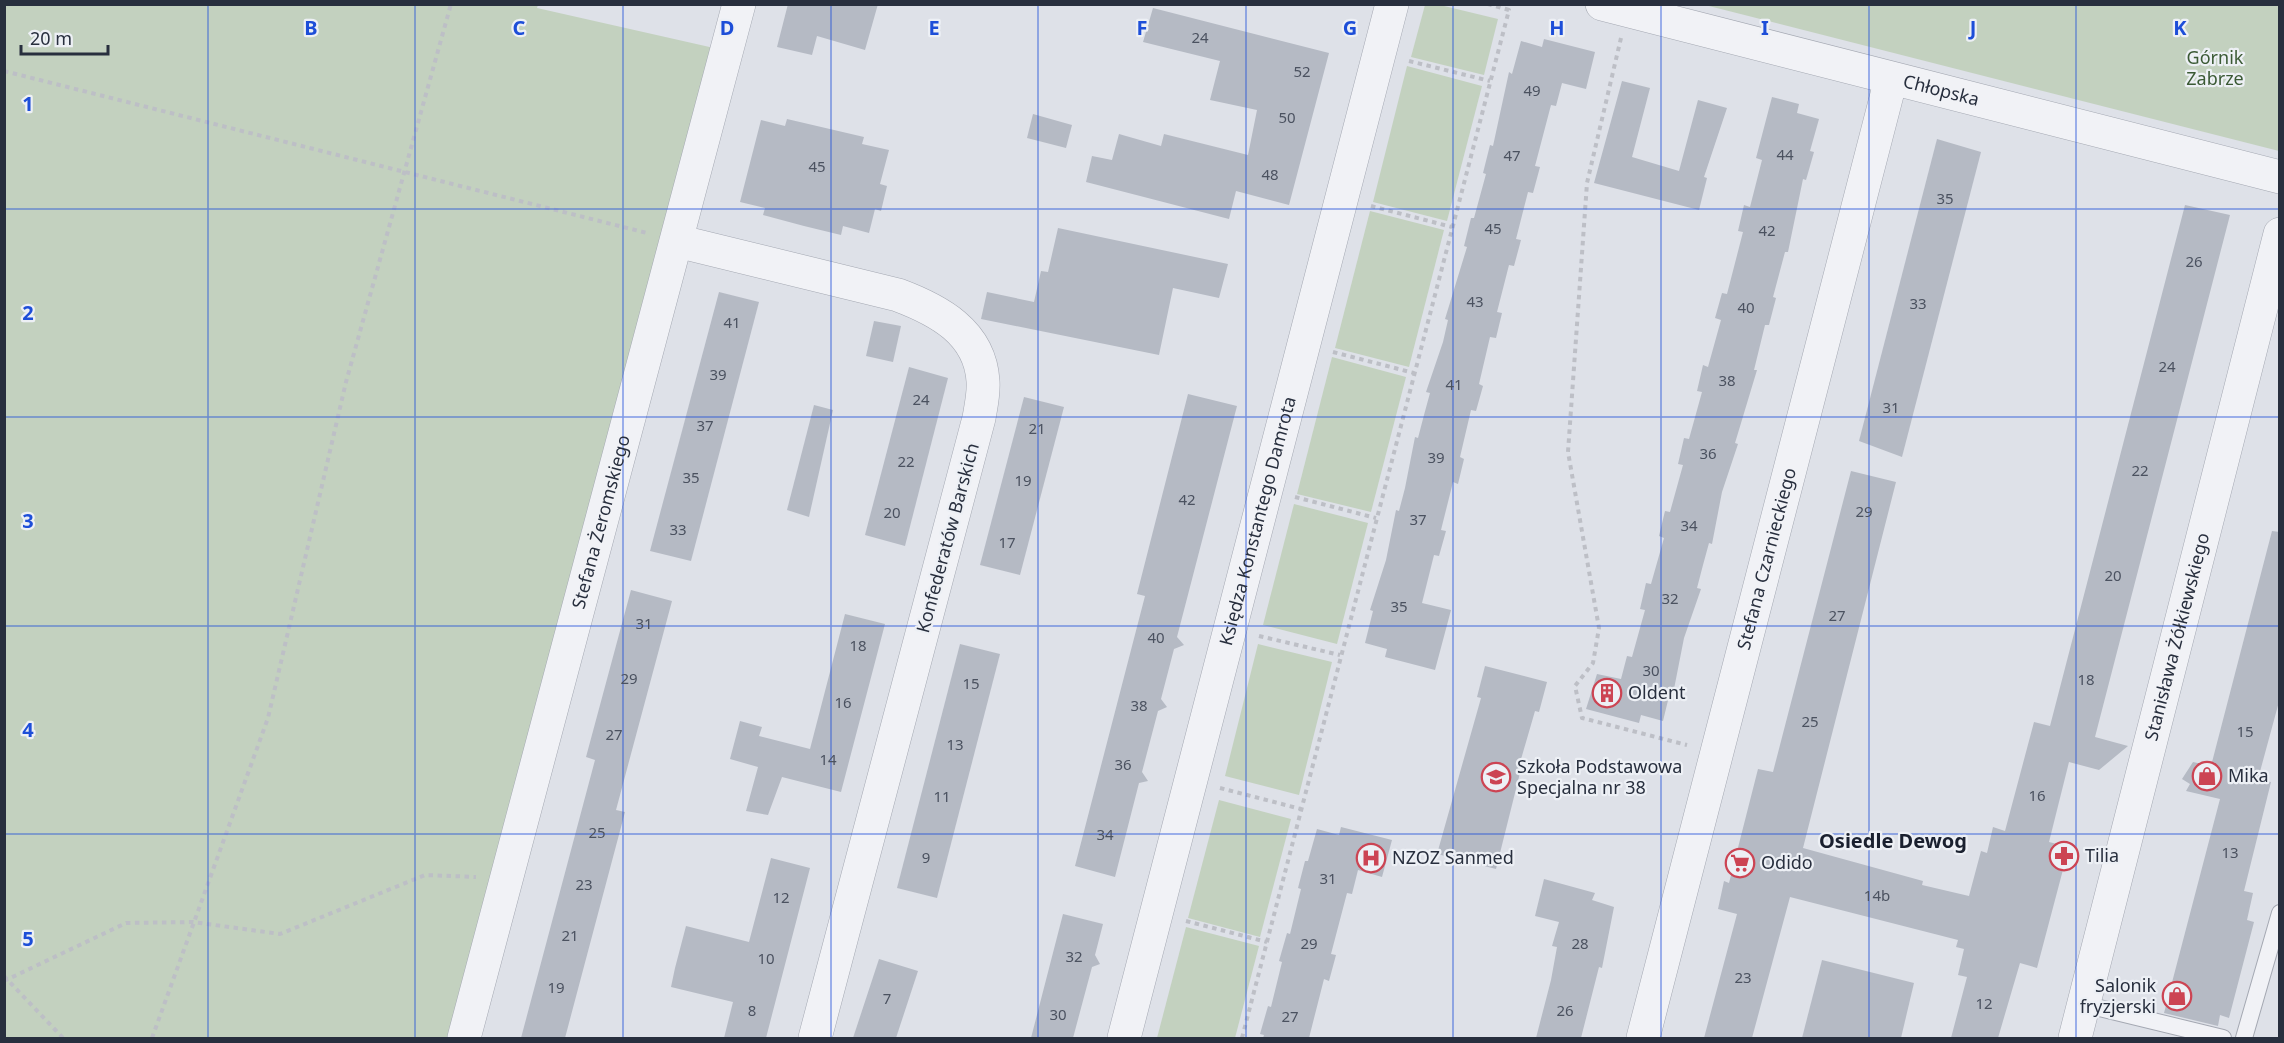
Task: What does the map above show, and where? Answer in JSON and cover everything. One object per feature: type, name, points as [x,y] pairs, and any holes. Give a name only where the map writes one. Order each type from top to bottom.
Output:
[{"type":"street","name":"Stefana Żeromskiego","points":[[464,1038],[740,4]]},
{"type":"street","name":"Księdza Konstantego Damrota","points":[[1124,1038],[1392,4]]},
{"type":"street","name":"Chłopska","points":[[1614,8],[2280,177]]},
{"type":"street","name":"Stefana Czarnieckiego","points":[[1643,1038],[1891,79]]},
{"type":"street","name":"Stanisława Żółkiewskiego","points":[[2075,1038],[2280,234]]},
{"type":"street","name":"Konfederatów Barskich","points":[[677,241],[898,295],[928,306],[955,323],[976,351],[983,381],[980,418],[815,1038]]},
{"type":"lane","points":[[2244,1038],[2280,913]]},
{"type":"lane","points":[[2083,1004],[2223,1038]]},
{"type":"path","points":[[152,1038],[268,718],[346,382],[451,4]]},
{"type":"path","points":[[1242,1038],[1509,10],[1488,4]]},
{"type":"path","points":[[1614,8],[1587,183],[1568,452],[1599,628],[1593,663],[1575,686],[1582,718],[1717,752]]},
{"type":"path","points":[[1405,60],[1490,81]]},
{"type":"path","points":[[4,71],[677,241]]},
{"type":"path","points":[[1367,205],[1452,227]]},
{"type":"path","points":[[1329,350],[1414,373]]},
{"type":"path","points":[[1291,496],[1376,518]]},
{"type":"path","points":[[1256,635],[1340,655]]},
{"type":"path","points":[[1189,790],[1206,793],[1215,787],[1301,809]]},
{"type":"path","points":[[63,1038],[6,979],[126,923],[193,922],[279,934],[425,875],[507,878]]},
{"type":"path","points":[[1182,920],[1267,942]]},
{"type":"green space","points":[[5,5],[538,5],[537,8],[714,48],[454,1038],[5,1038]]},
{"type":"green space","points":[[1425,5],[1440,5],[1498,19],[1484,75],[1411,57]]},
{"type":"green space","name":"Górnik Zabrze","points":[[1705,5],[2279,5],[2279,151]]},
{"type":"green space","points":[[1407,66],[1482,86],[1447,221],[1373,202]]},
{"type":"green space","points":[[1370,211],[1444,230],[1409,367],[1335,348]]},
{"type":"green space","points":[[1332,357],[1406,377],[1371,512],[1297,494]]},
{"type":"green space","points":[[1294,504],[1368,523],[1337,644],[1263,625]]},
{"type":"green space","points":[[1258,644],[1332,662],[1299,795],[1225,776]]},
{"type":"green space","points":[[1219,800],[1291,819],[1260,937],[1188,918]]},
{"type":"green space","points":[[1186,927],[1259,946],[1235,1038],[1157,1038]]},
{"type":"building","points":[[788,4],[878,4],[865,50],[817,36],[812,55],[777,47]]},
{"type":"building","points":[[1153,8],[1329,53],[1289,205],[1236,191],[1229,219],[1086,182],[1092,156],[1112,160],[1119,134],[1161,146],[1164,134],[1248,155],[1257,110],[1210,100],[1220,61],[1143,42]]},
{"type":"building","points":[[1544,39],[1595,52],[1586,89],[1562,83],[1556,106],[1551,105],[1535,166],[1540,167],[1533,193],[1528,192],[1516,239],[1521,240],[1514,266],[1509,265],[1497,312],[1502,313],[1496,338],[1490,337],[1479,384],[1483,386],[1476,411],[1471,410],[1460,457],[1464,459],[1458,484],[1453,482],[1441,530],[1446,531],[1439,556],[1434,555],[1422,603],[1451,610],[1435,670],[1385,657],[1387,649],[1365,643],[1373,611],[1370,610],[1386,560],[1396,510],[1399,511],[1405,488],[1415,437],[1418,438],[1430,393],[1426,392],[1443,342],[1448,320],[1445,319],[1467,247],[1464,246],[1471,218],[1474,218],[1486,174],[1483,173],[1490,145],[1493,146],[1509,72],[1512,74],[1521,41],[1542,47]]},
{"type":"building","points":[[1622,81],[1650,88],[1632,157],[1679,171],[1698,100],[1727,108],[1704,177],[1707,178],[1699,210],[1594,183]]},
{"type":"building","points":[[1772,97],[1799,104],[1797,113],[1819,119],[1810,151],[1814,152],[1806,180],[1803,179],[1788,252],[1785,252],[1773,297],[1776,298],[1769,325],[1765,325],[1754,370],[1757,370],[1735,443],[1738,444],[1722,492],[1712,544],[1709,543],[1697,588],[1701,589],[1684,638],[1674,689],[1671,688],[1663,721],[1641,715],[1639,723],[1586,709],[1597,674],[1621,679],[1627,656],[1632,657],[1645,610],[1640,609],[1646,583],[1651,584],[1664,538],[1659,536],[1665,511],[1670,512],[1683,465],[1678,464],[1684,438],[1689,439],[1702,392],[1697,391],[1703,365],[1708,367],[1721,320],[1715,318],[1722,293],[1727,294],[1743,232],[1738,231],[1744,205],[1750,207],[1762,160],[1756,158]]},
{"type":"building","points":[[1033,114],[1072,125],[1066,148],[1027,138]]},
{"type":"building","points":[[787,119],[864,137],[862,144],[889,150],[880,184],[887,186],[881,211],[875,209],[869,233],[843,226],[841,235],[763,215],[765,208],[740,202],[761,120],[785,126]]},
{"type":"building","points":[[1937,139],[1981,152],[1902,457],[1859,441]]},
{"type":"building","points":[[2185,205],[2230,215],[2095,737],[2128,746],[2099,770],[2069,762],[2049,842],[2069,847],[2037,968],[2020,963],[1998,1038],[1951,1038],[1967,977],[1958,975],[1964,949],[1956,947],[1958,940],[1790,897],[1752,1038],[1704,1038],[1737,914],[1718,909],[1724,881],[1729,883],[1758,769],[1773,772],[1851,471],[1896,482],[1803,848],[1923,881],[1922,885],[1969,896],[1981,851],[1987,853],[1993,827],[2005,831],[2034,722],[2050,726]]},
{"type":"building","points":[[1058,228],[1228,264],[1219,298],[1173,288],[1159,355],[981,319],[987,292],[1034,302],[1041,271],[1048,272]]},
{"type":"building","points":[[719,292],[759,302],[691,561],[650,551]]},
{"type":"building","points":[[874,321],[901,326],[893,362],[866,356]]},
{"type":"building","points":[[909,367],[948,378],[905,546],[865,535]]},
{"type":"building","points":[[1188,394],[1237,406],[1177,637],[1184,645],[1174,649],[1161,699],[1167,707],[1158,711],[1142,772],[1148,781],[1139,783],[1115,877],[1075,866],[1145,596],[1137,594]]},
{"type":"building","points":[[1024,397],[1064,407],[1020,575],[980,565]]},
{"type":"building","points":[[814,405],[833,410],[809,517],[787,510]]},
{"type":"building","points":[[2272,531],[2280,532],[2280,698],[2258,779],[2271,782],[2244,891],[2253,893],[2247,920],[2254,922],[2229,1018],[2220,1015],[2218,1026],[2164,1013],[2220,799],[2186,791],[2190,784],[2182,779],[2193,762],[2211,766]]},
{"type":"building","points":[[631,590],[672,601],[616,810],[625,812],[565,1038],[521,1038],[595,760],[586,757]]},
{"type":"building","points":[[845,614],[885,624],[841,792],[782,777],[768,815],[746,811],[758,767],[730,759],[740,721],[762,727],[759,736],[810,749]]},
{"type":"building","points":[[960,644],[1000,654],[937,898],[897,888]]},
{"type":"building","points":[[1485,666],[1547,682],[1539,712],[1535,711],[1517,773],[1520,773],[1496,869],[1437,854],[1481,698],[1477,697]]},
{"type":"building","points":[[1341,827],[1392,840],[1382,877],[1358,870],[1352,894],[1347,893],[1331,954],[1336,955],[1329,981],[1324,979],[1309,1038],[1263,1038],[1264,1035],[1260,1034],[1268,1006],[1271,1007],[1282,962],[1279,961],[1287,933],[1290,934],[1305,861],[1308,861],[1317,829],[1339,835]]},
{"type":"building","points":[[771,858],[810,868],[766,1038],[724,1038],[733,1002],[671,987],[675,968],[686,926],[749,942]]},
{"type":"building","points":[[1544,879],[1595,893],[1592,900],[1614,907],[1602,968],[1599,967],[1581,1038],[1536,1038],[1551,980],[1557,947],[1552,946],[1559,922],[1535,916]]},
{"type":"building","points":[[1063,914],[1103,924],[1095,955],[1100,964],[1092,967],[1073,1038],[1031,1038]]},
{"type":"building","points":[[879,959],[918,971],[896,1038],[853,1038]]},
{"type":"building","points":[[1822,960],[1914,983],[1901,1038],[1802,1038]]},
{"type":"place","name":"Oldent","points":[[1607,693]]},
{"type":"place","name":"Mika","points":[[2207,776]]},
{"type":"place","name":"Szkoła Podstawowa Specjalna nr 38","points":[[1496,777]]},
{"type":"place","name":"Tilia","points":[[2064,856]]},
{"type":"place","name":"NZOZ Sanmed","points":[[1371,858]]},
{"type":"place","name":"Odido","points":[[1740,863]]},
{"type":"place","name":"Salonik fryzjerski","points":[[2177,996]]},
{"type":"district","name":"Osiedle Dewog","points":[[1893,841]]}]
